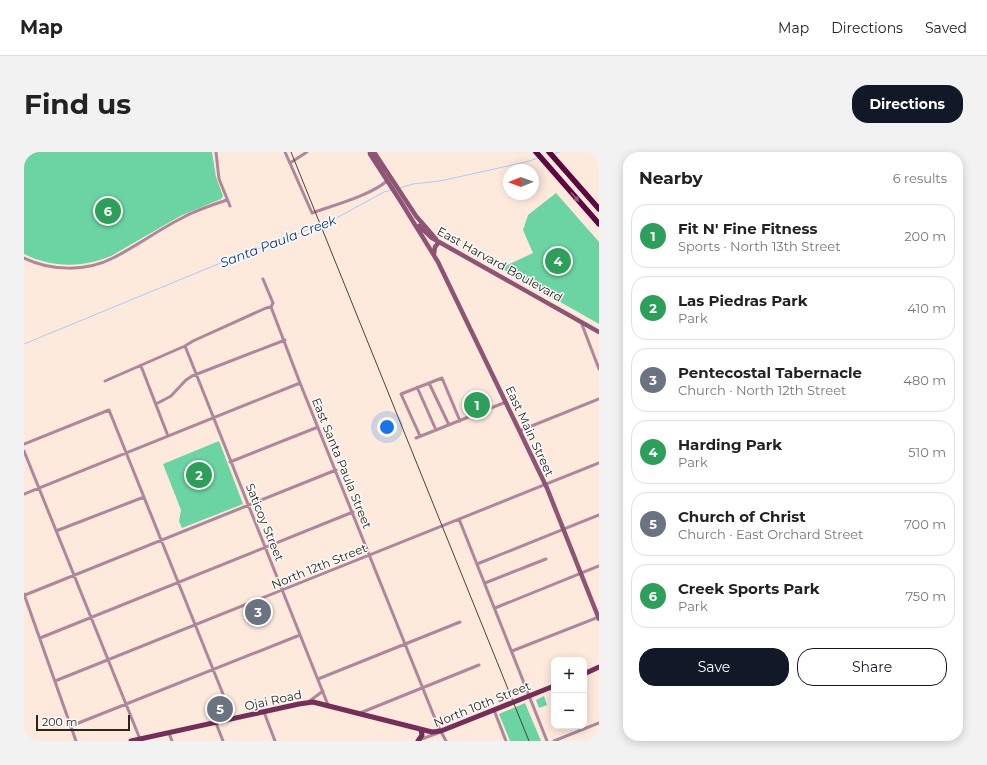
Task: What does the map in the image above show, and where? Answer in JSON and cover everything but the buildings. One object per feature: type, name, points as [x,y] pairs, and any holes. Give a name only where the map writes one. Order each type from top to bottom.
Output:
[{"type":"highway","points":[[536,152],[599,224]]},
{"type":"highway","points":[[549,152],[599,209]]},
{"type":"main road","points":[[587,673],[599,667]]},
{"type":"main road","name":"North 10th Street","points":[[441,731],[551,687]]},
{"type":"main road","name":"Ojai Road","points":[[131,741],[313,702],[420,730],[432,732],[441,731]]},
{"type":"main road","points":[[418,741],[422,735],[420,730]]},
{"type":"street","points":[[216,152],[219,175],[230,206]]},
{"type":"street","points":[[285,152],[312,213],[322,211],[390,182]]},
{"type":"street","points":[[290,163],[307,152]]},
{"type":"street","points":[[370,152],[403,201]]},
{"type":"street","points":[[374,152],[390,182]]},
{"type":"street","points":[[24,258],[39,264],[58,267],[79,267],[96,264],[112,259],[183,217],[227,200]]},
{"type":"street","name":"East Main Street","points":[[403,201],[423,238],[435,255],[506,402],[545,485],[599,618]]},
{"type":"street","name":"East Harvard Boulevard","points":[[403,201],[420,228],[428,235],[599,332]]},
{"type":"street","points":[[435,255],[435,247],[438,241]]},
{"type":"street","name":"East Santa Paula Street","points":[[263,279],[273,303],[272,307],[300,383],[422,688],[446,741]]},
{"type":"street","points":[[105,381],[185,346],[200,337],[266,308],[272,307]]},
{"type":"street","points":[[581,321],[599,367]]},
{"type":"street","points":[[156,404],[171,396],[186,380],[285,340]]},
{"type":"street","name":"Saticoy Street","points":[[185,346],[328,705]]},
{"type":"street","points":[[141,366],[168,436]]},
{"type":"street","points":[[420,436],[401,394],[429,382],[442,378],[460,421]]},
{"type":"street","points":[[429,382],[449,425]]},
{"type":"street","points":[[24,494],[300,383]]},
{"type":"street","points":[[417,387],[436,430]]},
{"type":"street","points":[[519,431],[599,399]]},
{"type":"street","points":[[416,438],[506,402]]},
{"type":"street","points":[[24,444],[109,410],[233,719]]},
{"type":"street","points":[[230,462],[318,427]]},
{"type":"street","points":[[24,451],[140,739]]},
{"type":"street","name":"North 12th Street","points":[[55,681],[599,463]]},
{"type":"street","points":[[76,741],[24,594],[74,576],[336,470]]},
{"type":"street","points":[[56,532],[144,497]]},
{"type":"street","points":[[40,638],[352,512]]},
{"type":"street","points":[[478,564],[599,515]]},
{"type":"street","points":[[459,519],[547,741]]},
{"type":"street","points":[[485,583],[546,559]]},
{"type":"street","points":[[495,608],[599,566]]},
{"type":"street","points":[[512,651],[599,618]]},
{"type":"street","points":[[318,679],[460,622]]},
{"type":"street","points":[[71,726],[300,635]]},
{"type":"street","points":[[358,714],[479,665]]},
{"type":"street","points":[[307,703],[323,691]]},
{"type":"street","points":[[494,710],[506,741]]},
{"type":"street","points":[[264,712],[275,741]]},
{"type":"street","points":[[216,723],[223,741]]},
{"type":"street","points":[[554,741],[599,723]]},
{"type":"street","name":"North 10th Street","points":[[418,741],[441,731]]},
{"type":"street","points":[[169,733],[172,741]]},
{"type":"green space","points":[[24,152],[212,152],[216,177],[223,196],[221,199],[182,215],[111,256],[89,263],[67,265],[45,262],[24,254]]},
{"type":"green space","points":[[556,193],[599,242],[599,324],[501,268],[533,253],[523,230],[528,215]]},
{"type":"green space","points":[[219,441],[243,504],[182,528],[179,521],[181,510],[163,464]]},
{"type":"green space","points":[[544,696],[547,705],[539,708],[536,700]]},
{"type":"green space","points":[[525,703],[541,741],[510,741],[499,714]]},
{"type":"waterway","name":"Santa Paula Creek","points":[[553,154],[560,152]]},
{"type":"waterway","name":"Santa Paula Creek","points":[[399,188],[413,184],[440,181],[538,158]]},
{"type":"waterway","name":"Santa Paula Creek","points":[[24,344],[223,262],[329,222],[384,192],[392,190]]},
{"type":"railway","points":[[291,152],[529,741]]},
{"type":"place","name":"Creek Sports Park","points":[[108,211]]},
{"type":"place","name":"Harding Park","points":[[558,261]]},
{"type":"place","name":"Fit N' Fine Fitness","points":[[477,405]]},
{"type":"place","name":"Las Piedras Park","points":[[199,475]]},
{"type":"place","name":"Pentecostal Tabernacle","points":[[258,612]]},
{"type":"place","name":"Church of Christ","points":[[220,709]]}]
